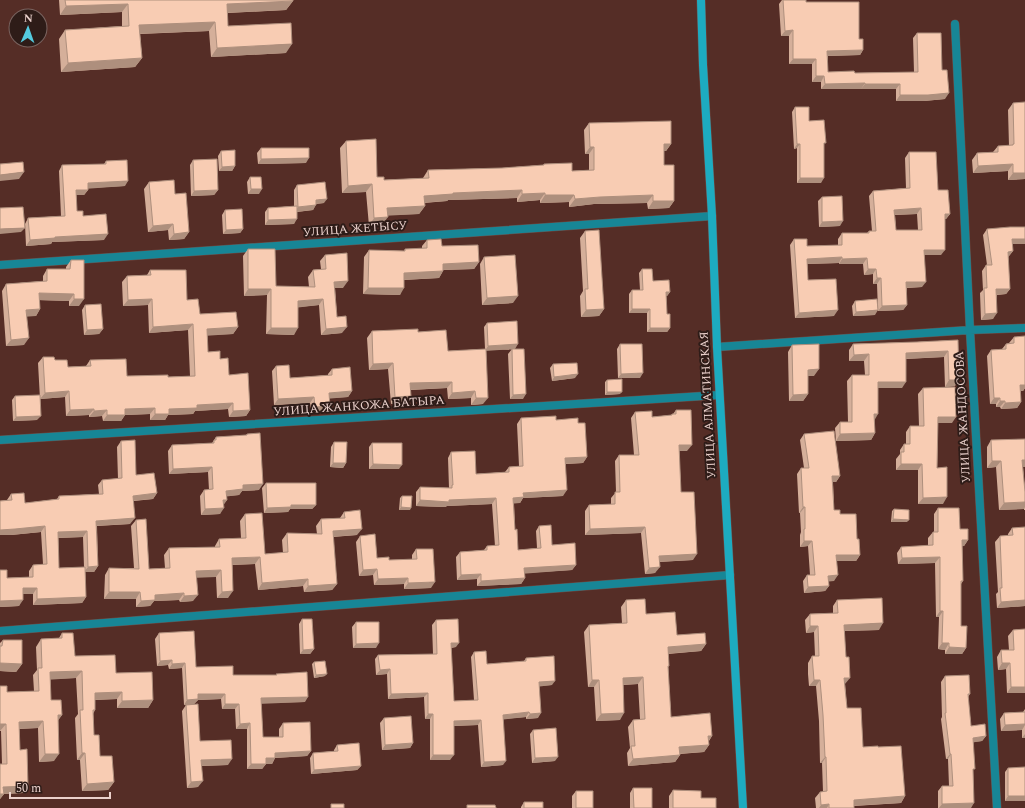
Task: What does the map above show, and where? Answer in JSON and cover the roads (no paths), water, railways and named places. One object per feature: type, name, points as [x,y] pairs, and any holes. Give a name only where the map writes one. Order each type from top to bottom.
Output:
[{"type":"street","name":"УЛИЦА АЛМАТИНСКАЯ","points":[[701,0],[719,395],[743,808]]},
{"type":"street","name":"УЛИЦА ЖАНДОСОВА","points":[[955,24],[970,330],[997,808]]},
{"type":"street","name":"УЛИЦА ЖЕТЫСУ","points":[[0,265],[712,216]]},
{"type":"street","points":[[717,347],[970,330],[1025,328]]},
{"type":"street","name":"УЛИЦА ЖАНКОЖА БАТЫРА","points":[[0,440],[719,395]]},
{"type":"street","points":[[0,631],[730,575]]}]
